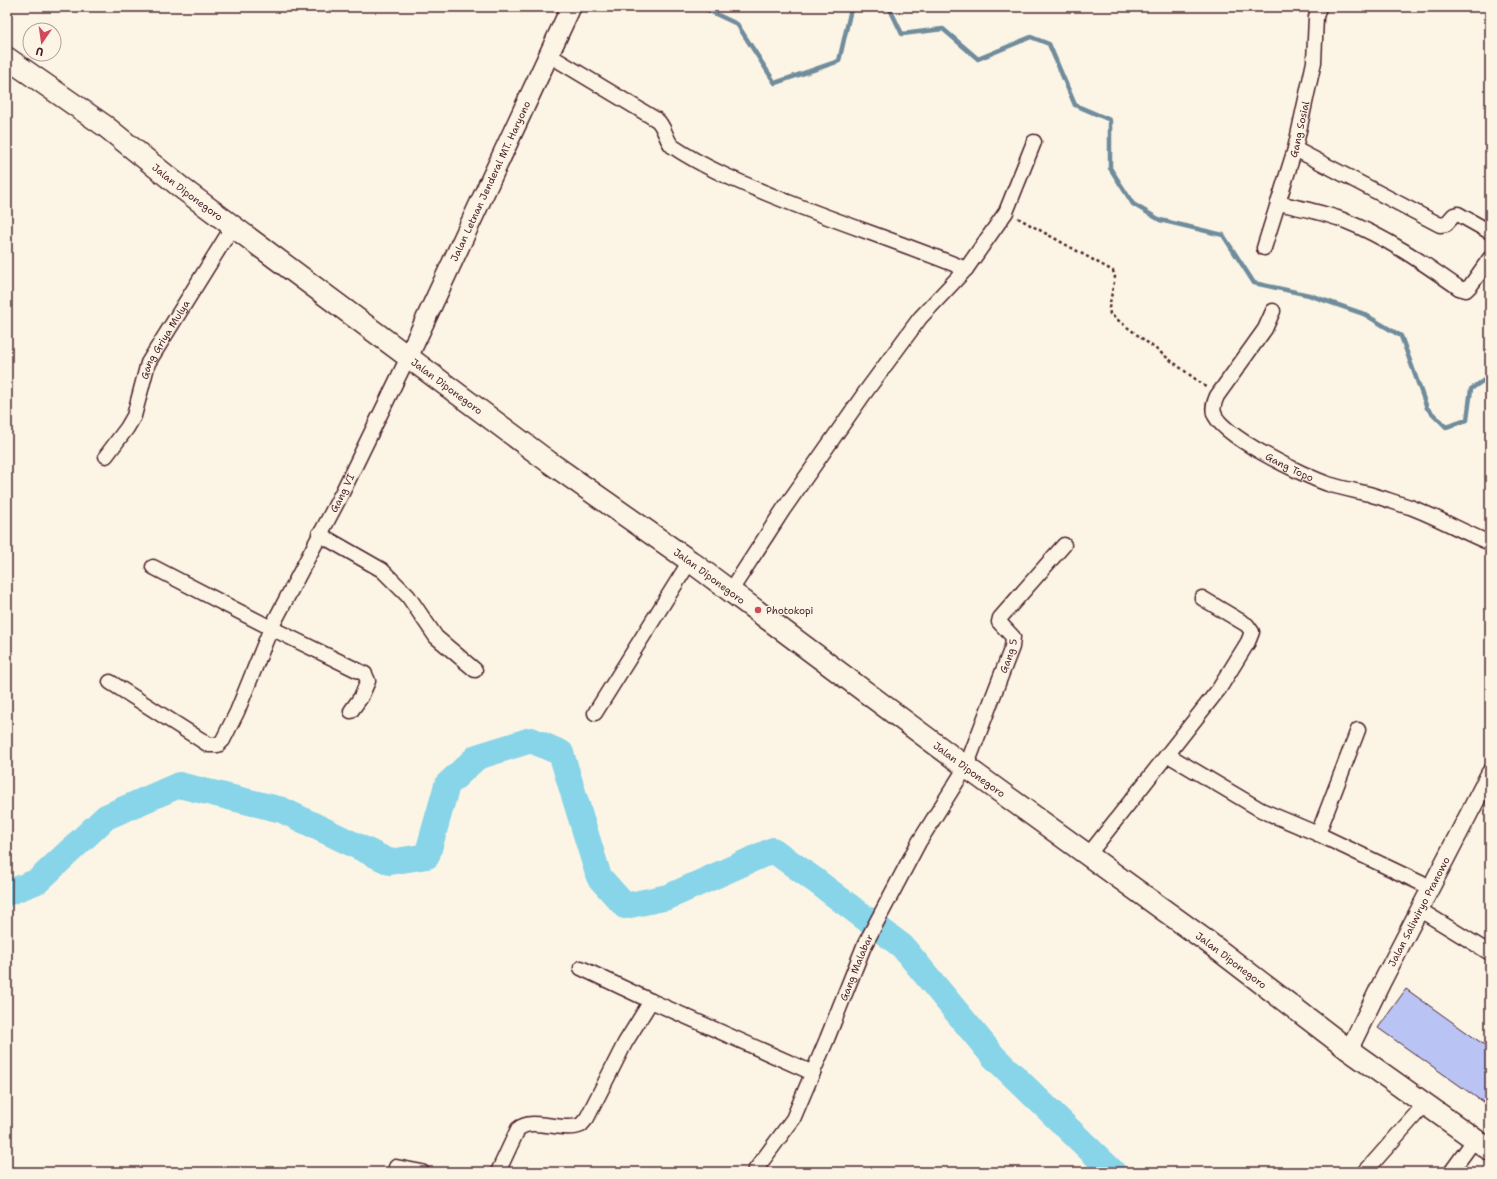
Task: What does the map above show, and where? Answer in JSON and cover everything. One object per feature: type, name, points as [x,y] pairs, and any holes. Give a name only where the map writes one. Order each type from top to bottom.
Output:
[{"type":"main road","name":"Jalan Letnan Jenderal MT. Haryono","points":[[409,355],[571,7]]},
{"type":"main road","name":"Jalan Diponegoro","points":[[7,58],[105,126],[233,226],[409,355],[549,462],[690,562],[966,767],[1089,854],[1208,942],[1349,1050],[1482,1144]]},
{"type":"street","name":"Gang Sosial","points":[[1264,248],[1295,150],[1314,62],[1316,17],[1319,7]]},
{"type":"street","points":[[549,55],[657,120],[662,124],[667,140],[672,146],[733,180],[817,214],[918,250],[966,269]]},
{"type":"street","points":[[730,592],[783,510],[864,394],[920,318],[966,269],[1006,212],[1034,142]]},
{"type":"street","points":[[1295,150],[1440,224],[1446,224],[1454,215],[1458,214],[1490,232]]},
{"type":"street","points":[[1278,204],[1319,212],[1343,220],[1380,236],[1412,255],[1463,290],[1466,290],[1471,285],[1490,258]]},
{"type":"street","name":"Gang Griya Mulya","points":[[106,456],[134,416],[148,364],[233,226]]},
{"type":"street","points":[[1217,396],[1265,329],[1274,311]]},
{"type":"street","name":"Gang VI","points":[[110,682],[209,745],[218,745],[223,740],[237,712],[271,628],[319,534],[342,493],[409,355]]},
{"type":"street","name":"Gang Topo","points":[[1217,396],[1213,408],[1217,419],[1242,440],[1264,454],[1328,484],[1372,495],[1412,508],[1490,543]]},
{"type":"street","points":[[319,534],[382,570],[408,596],[436,637],[475,670]]},
{"type":"street","name":"Gang 5","points":[[966,767],[1012,647],[1013,637],[999,622],[1000,618],[1064,544]]},
{"type":"street","points":[[595,713],[690,562]]},
{"type":"street","points":[[153,567],[271,628],[365,674],[368,681],[361,697],[351,711]]},
{"type":"street","points":[[1089,854],[1220,690],[1248,642],[1252,632],[1247,625],[1202,598]]},
{"type":"street","points":[[1318,834],[1358,730]]},
{"type":"street","points":[[1168,755],[1261,810],[1318,834],[1431,888]]},
{"type":"street","name":"Gang Malabar","points":[[754,1172],[793,1119],[864,946],[919,842],[966,767]]},
{"type":"street","name":"Jalan Saliwiryo Pranowo","points":[[1349,1050],[1382,982],[1488,780]]},
{"type":"street","points":[[1420,910],[1490,952]]},
{"type":"street","points":[[581,968],[651,1001],[813,1073]]},
{"type":"street","points":[[498,1172],[518,1129],[522,1126],[533,1124],[576,1127],[581,1125],[587,1118],[625,1043],[651,1001]]},
{"type":"street","points":[[1365,1172],[1425,1104]]},
{"type":"street","points":[[1451,1172],[1482,1144]]},
{"type":"street","points":[[396,1167],[422,1172]]},
{"type":"path","points":[[1006,212],[1113,271],[1116,277],[1109,308],[1110,314],[1217,396]]},
{"type":"building","points":[[1406,989],[1490,1049],[1490,1107],[1378,1028]]},
{"type":"waterway","points":[[701,7],[737,24],[775,83],[839,61],[851,9],[889,7],[902,34],[943,29],[978,59],[1031,37],[1049,44],[1075,105],[1110,120],[1110,168],[1133,204],[1160,220],[1223,235],[1254,283],[1309,295],[1364,314],[1401,336],[1427,408],[1446,427],[1467,420],[1471,389],[1490,376]]},
{"type":"waterway","points":[[7,893],[38,881],[106,817],[179,785],[282,810],[390,862],[427,856],[447,785],[477,757],[531,740],[561,753],[599,877],[625,906],[668,897],[773,850],[902,946],[994,1057],[1113,1172]]},
{"type":"place","name":"Photokopi","points":[[758,610]]}]
